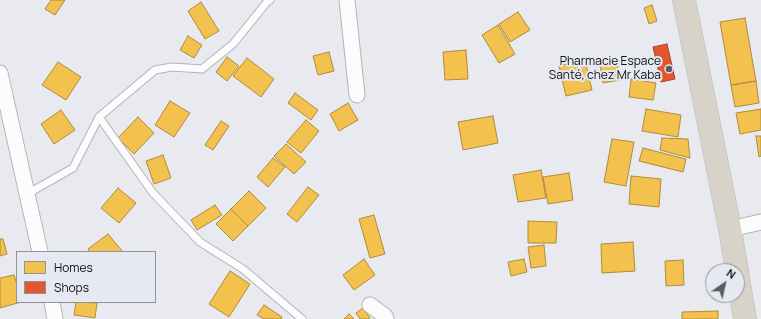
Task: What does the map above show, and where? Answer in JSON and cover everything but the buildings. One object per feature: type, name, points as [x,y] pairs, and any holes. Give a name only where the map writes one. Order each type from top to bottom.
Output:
[{"type":"highway","points":[[684,0],[736,263]]},
{"type":"highway","points":[[742,303],[745,319]]},
{"type":"street","points":[[347,0],[357,95]]},
{"type":"street","points":[[0,73],[40,251]]},
{"type":"street","points":[[730,229],[761,222]]},
{"type":"street","points":[[52,303],[56,319]]},
{"type":"street","points":[[370,305],[385,316],[386,319]]},
{"type":"lane","points":[[27,194],[73,168],[99,117],[155,70],[172,66],[202,69],[233,44],[270,0]]},
{"type":"lane","points":[[99,117],[153,193],[200,242],[243,269],[302,319]]},
{"type":"place","name":"Pharmacie Espace Santé, chez Mr Kaba","points":[[669,69]]}]
